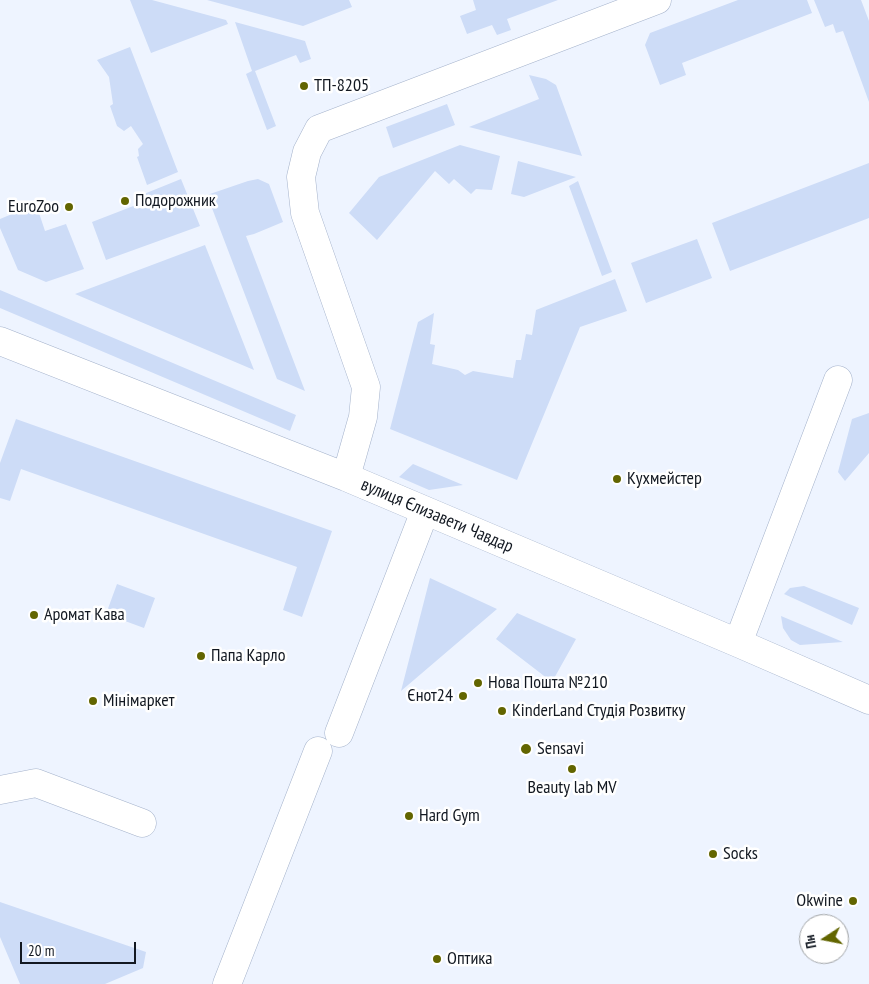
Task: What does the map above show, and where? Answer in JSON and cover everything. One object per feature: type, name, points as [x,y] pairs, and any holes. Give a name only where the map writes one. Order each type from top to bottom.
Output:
[{"type":"street","points":[[346,477],[363,417],[366,387],[305,213],[301,177],[307,152],[319,129],[657,0]]},
{"type":"street","name":"вулиця Єлизавети Чавдар","points":[[2,346],[346,477],[869,700]]},
{"type":"street","points":[[738,643],[838,380]]},
{"type":"street","points":[[339,733],[425,511]]},
{"type":"street","points":[[227,984],[318,751]]},
{"type":"street","points":[[0,790],[36,783],[142,824]]},
{"type":"shaded area","points":[[130,0],[152,0],[226,20],[228,24],[151,53]]},
{"type":"shaded area","points":[[207,0],[349,0],[352,7],[303,26]]},
{"type":"shaded area","points":[[473,0],[558,0],[507,19],[511,30],[497,35],[492,25],[467,34],[460,16],[476,10]]},
{"type":"shaded area","points":[[738,0],[807,0],[812,13],[682,63],[686,75],[660,85],[645,45],[650,33]]},
{"type":"shaded area","points":[[814,0],[861,0],[869,21],[869,102],[843,31],[836,33],[833,24],[825,27]]},
{"type":"shaded area","points":[[235,22],[305,41],[311,59],[300,63],[296,55],[255,71],[276,126],[267,130],[246,74],[252,71]]},
{"type":"shaded area","points":[[130,47],[178,172],[147,185],[137,157],[139,156],[138,149],[143,144],[131,126],[124,131],[117,126],[110,106],[113,104],[109,77],[97,60]]},
{"type":"shaded area","points":[[529,75],[546,79],[556,85],[582,156],[469,127],[539,99]]},
{"type":"shaded area","points":[[447,104],[455,125],[393,148],[386,127]]},
{"type":"shaded area","points":[[460,145],[500,156],[492,190],[476,189],[471,194],[454,179],[449,184],[435,171],[377,240],[349,213],[379,177]]},
{"type":"shaded area","points":[[518,161],[576,177],[524,197],[511,194]]},
{"type":"shaded area","points":[[869,163],[869,218],[730,271],[712,223]]},
{"type":"shaded area","points":[[181,179],[200,226],[106,260],[92,222],[136,205],[134,198]]},
{"type":"shaded area","points":[[258,179],[269,184],[283,222],[246,236],[305,391],[277,379],[207,195]]},
{"type":"shaded area","points":[[578,181],[612,272],[602,276],[569,186]]},
{"type":"shaded area","points":[[36,204],[45,231],[66,224],[84,269],[46,282],[18,270],[0,228],[0,219]]},
{"type":"shaded area","points":[[697,239],[712,278],[646,303],[631,263]]},
{"type":"shaded area","points":[[205,245],[254,370],[75,294]]},
{"type":"shaded area","points":[[615,279],[627,311],[580,327],[517,480],[390,429],[418,322],[434,313],[430,344],[435,345],[432,364],[458,370],[465,375],[473,371],[513,378],[516,360],[521,360],[526,334],[532,335],[536,310]]},
{"type":"shaded area","points":[[0,290],[296,415],[290,431],[0,308]]},
{"type":"shaded area","points":[[869,413],[869,453],[845,481],[838,472],[852,419]]},
{"type":"shaded area","points":[[16,419],[332,531],[302,617],[283,610],[297,567],[21,469],[10,501],[0,498],[0,463]]},
{"type":"shaded area","points":[[413,464],[463,485],[429,490],[399,477]]},
{"type":"shaded area","points":[[430,578],[497,609],[401,691]]},
{"type":"shaded area","points":[[117,584],[155,598],[144,628],[106,614]]},
{"type":"shaded area","points":[[804,586],[859,608],[852,625],[784,594],[790,588]]},
{"type":"shaded area","points":[[517,613],[576,639],[552,682],[496,639]]},
{"type":"shaded area","points":[[781,616],[843,642],[800,645],[791,640],[783,628]]},
{"type":"shaded area","points":[[0,902],[146,952],[143,968],[105,984],[20,984],[0,937]]},
{"type":"place","name":"ТП-8205","points":[[304,86]]},
{"type":"place","name":"Подорожник","points":[[125,201]]},
{"type":"place","name":"EuroZoo","points":[[69,207]]},
{"type":"place","name":"Кухмейстер","points":[[617,479]]},
{"type":"place","name":"Аромат Кава","points":[[34,615]]},
{"type":"place","name":"Папа Карло","points":[[201,656]]},
{"type":"place","name":"Нова Пошта №210","points":[[478,683]]},
{"type":"place","name":"Єнот24","points":[[463,696]]},
{"type":"place","name":"Мінімаркет","points":[[93,701]]},
{"type":"place","name":"KinderLand Студія Розвитку","points":[[502,711]]},
{"type":"place","name":"Sensavi","points":[[526,749]]},
{"type":"place","name":"Beauty lab MV","points":[[572,769]]},
{"type":"place","name":"Hard Gym","points":[[409,816]]},
{"type":"place","name":"Socks","points":[[713,854]]},
{"type":"place","name":"Okwine","points":[[853,901]]},
{"type":"place","name":"Оптика","points":[[437,959]]}]
